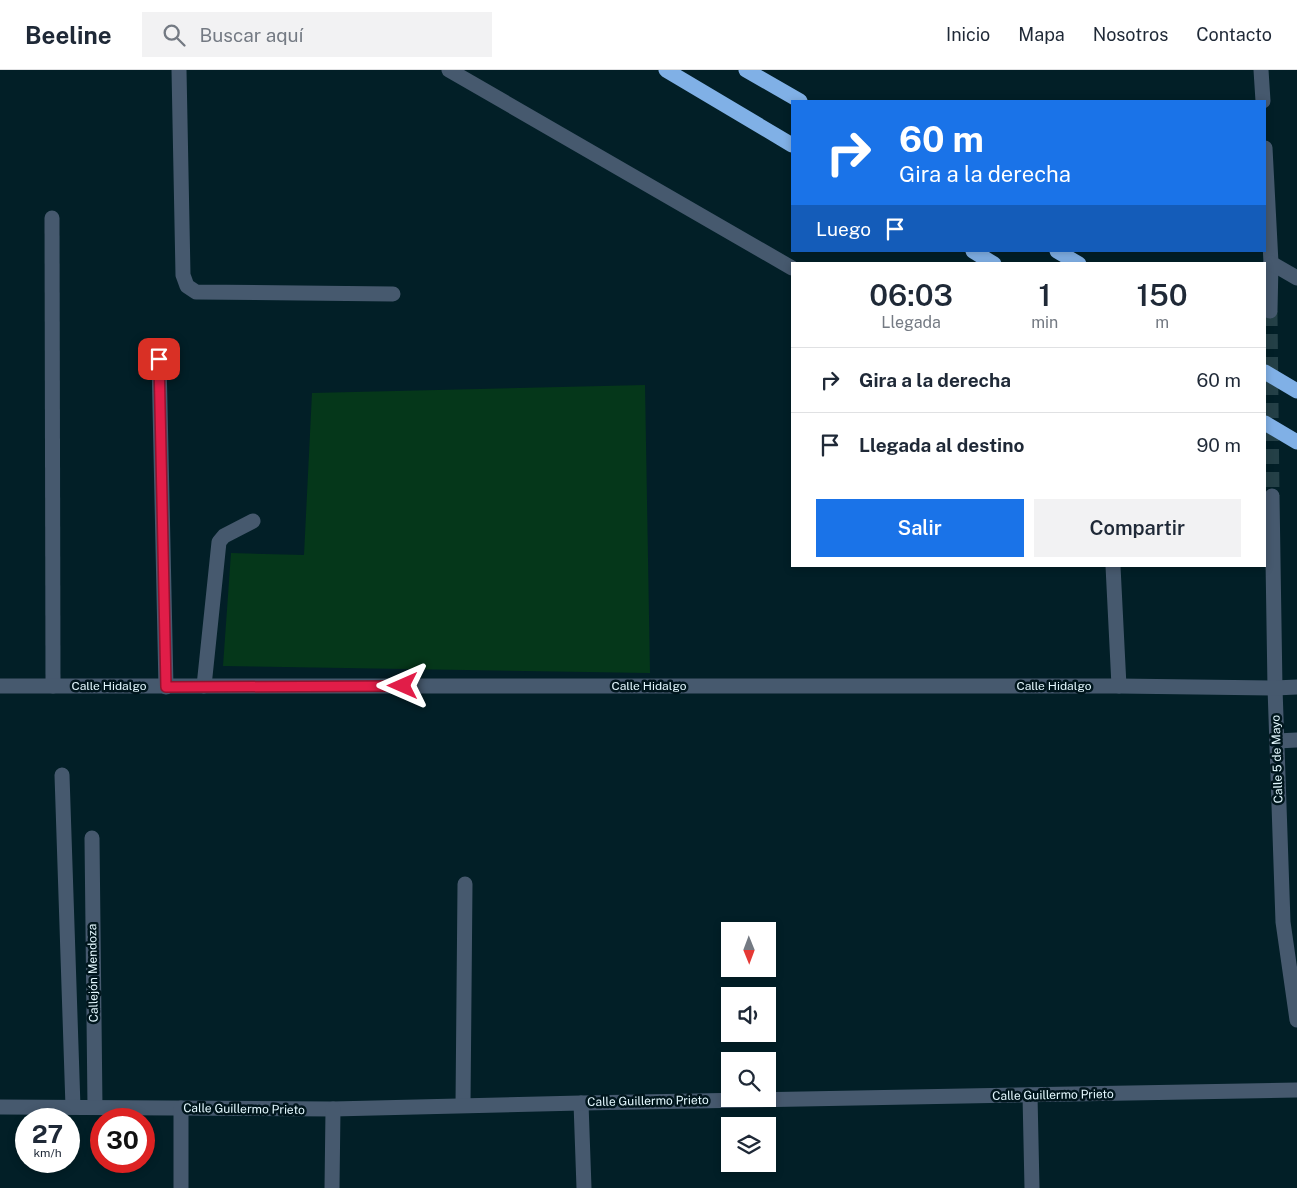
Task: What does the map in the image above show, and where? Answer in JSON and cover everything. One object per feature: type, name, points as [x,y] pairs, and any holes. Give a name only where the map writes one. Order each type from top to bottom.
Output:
[{"type":"highway","points":[[666,70],[791,144]]},
{"type":"highway","points":[[746,70],[798,100]]},
{"type":"highway","points":[[975,252],[991,262]]},
{"type":"highway","points":[[1059,252],[1076,262]]},
{"type":"highway","points":[[1266,373],[1297,391]]},
{"type":"highway","points":[[1266,424],[1297,442]]},
{"type":"street","points":[[179,70],[182,275],[187,286],[196,292],[393,294]]},
{"type":"street","points":[[449,70],[791,267]]},
{"type":"street","points":[[1261,70],[1263,100]]},
{"type":"street","points":[[1266,167],[1271,263],[1270,310]]},
{"type":"street","points":[[52,218],[53,686]]},
{"type":"street","points":[[1271,263],[1297,278]]},
{"type":"street","points":[[159,359],[166,687]]},
{"type":"street","name":"Calle 5 de Mayo","points":[[1272,496],[1277,741],[1297,1020]]},
{"type":"street","points":[[204,686],[220,542],[224,536],[252,522]]},
{"type":"street","points":[[1113,567],[1119,686]]},
{"type":"street","name":"Calle Hidalgo","points":[[0,686],[1297,687]]},
{"type":"street","points":[[1277,741],[1297,740]]},
{"type":"street","points":[[62,775],[74,1107]]},
{"type":"street","name":"Callejón Mendoza","points":[[92,838],[95,1107]]},
{"type":"street","points":[[463,1106],[465,884]]},
{"type":"street","name":"Calle Guillermo Prieto","points":[[0,1107],[333,1109],[1297,1090]]},
{"type":"street","points":[[1030,1095],[1032,1188]]},
{"type":"street","points":[[581,1103],[584,1188]]},
{"type":"street","points":[[181,1108],[181,1188]]},
{"type":"street","points":[[332,1188],[333,1109]]},
{"type":"green space","points":[[645,385],[650,673],[223,666],[231,553],[304,555],[312,393]]},
{"type":"tunnel","points":[[1270,311],[1272,496]]},
{"type":"route","points":[[159,359],[166,687],[403,686]]}]
